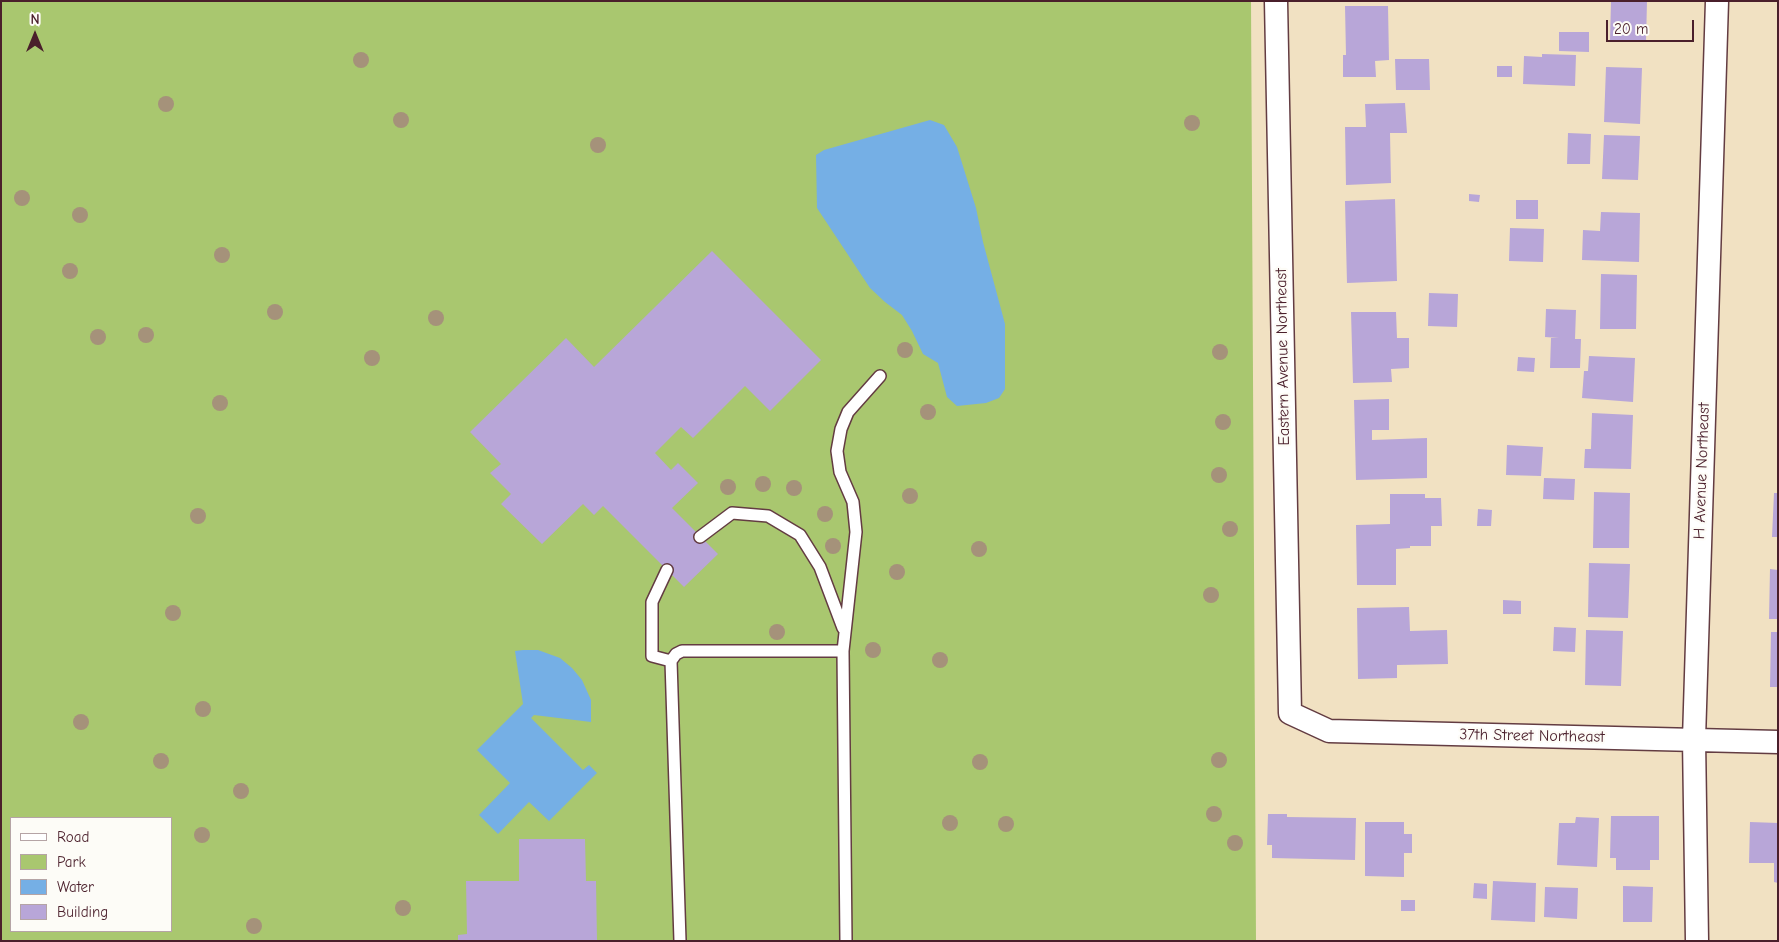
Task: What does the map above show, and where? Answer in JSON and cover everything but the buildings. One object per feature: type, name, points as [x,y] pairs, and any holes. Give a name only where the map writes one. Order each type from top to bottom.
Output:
[{"type":"street","name":"Eastern Avenue Northeast","points":[[1276,1],[1290,713]]},
{"type":"street","name":"H Avenue Northeast","points":[[1697,941],[1694,739],[1716,1]]},
{"type":"street","name":"37th Street Northeast","points":[[1290,713],[1329,731],[1778,742]]},
{"type":"lane","points":[[846,941],[842,651],[856,532],[854,502],[840,472],[837,451],[848,412],[880,376]]},
{"type":"lane","points":[[700,536],[732,513],[768,516],[800,535],[820,567],[844,630]]},
{"type":"lane","points":[[667,570],[652,602],[652,656],[671,661]]},
{"type":"lane","points":[[680,941],[671,661],[682,650],[842,651]]},
{"type":"green space","points":[[1,1],[1251,1],[1256,941],[1,941]]},
{"type":"water","points":[[930,120],[944,125],[957,147],[976,208],[1005,324],[1005,389],[999,398],[986,403],[957,406],[947,397],[938,363],[923,354],[902,315],[870,288],[817,208],[816,155],[824,150]]},
{"type":"water","points":[[538,650],[560,658],[582,680],[591,700],[591,722],[534,715],[531,718],[583,770],[589,765],[597,773],[549,821],[529,802],[498,834],[479,815],[510,783],[477,750],[523,704],[515,651]]}]
